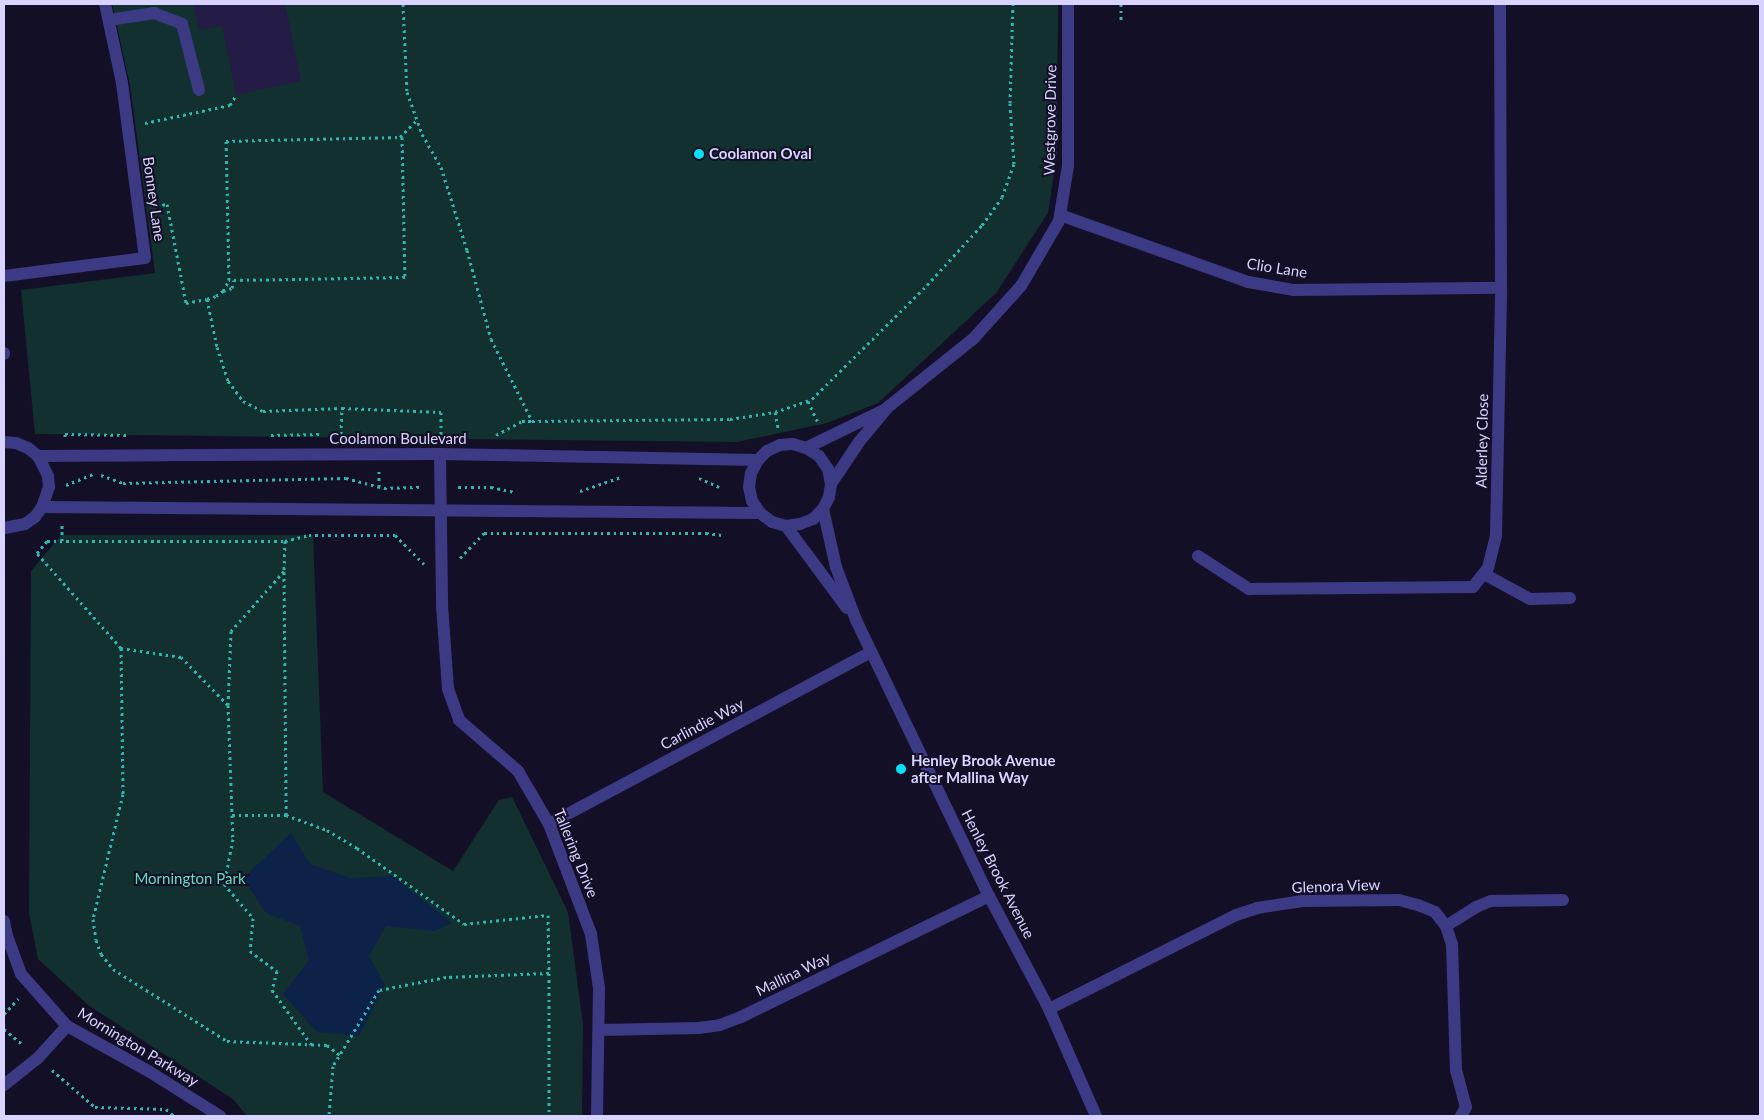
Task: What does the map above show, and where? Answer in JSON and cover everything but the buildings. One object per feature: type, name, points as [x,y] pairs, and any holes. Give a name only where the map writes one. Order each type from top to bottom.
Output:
[{"type":"street","name":"Bonney Lane","points":[[4,276],[145,258],[122,83],[105,4]]},
{"type":"street","name":"Westgrove Drive","points":[[831,484],[859,442],[888,407],[974,338],[1021,286],[1059,221],[1068,166],[1068,4]]},
{"type":"street","name":"Alderley Close","points":[[1484,574],[1488,568],[1496,536],[1501,288],[1500,4]]},
{"type":"street","points":[[108,20],[154,13],[182,24],[199,90]]},
{"type":"street","name":"Clio Lane","points":[[1060,215],[1248,282],[1294,290],[1501,288]]},
{"type":"street","name":"Westgrove Drive","points":[[806,448],[888,407]]},
{"type":"street","points":[[4,442],[22,446],[38,456],[44,466],[48,484],[47,497],[42,507],[25,524],[4,528]]},
{"type":"street","points":[[793,444],[806,448],[819,456],[828,469],[831,484],[829,497],[823,509],[813,519],[800,524],[786,526],[772,522],[760,513],[752,501],[749,487],[751,473],[758,460],[767,450],[780,445],[793,444]]},
{"type":"street","name":"Coolamon Boulevard","points":[[38,456],[440,454],[758,460]]},
{"type":"street","name":"Tallering Drive","points":[[440,454],[441,563],[448,689],[459,720],[518,771],[549,824],[591,934],[600,988],[597,1116]]},
{"type":"street","points":[[42,507],[760,513]]},
{"type":"street","name":"Henley Brook Avenue","points":[[823,509],[836,567],[856,620],[989,896],[1049,1009],[1096,1116]]},
{"type":"street","name":"Henley Brook Avenue","points":[[786,526],[856,620]]},
{"type":"street","points":[[1198,556],[1249,588],[1473,587],[1484,574],[1530,599],[1570,598]]},
{"type":"street","name":"Carlindie Way","points":[[549,824],[871,652]]},
{"type":"street","name":"Mallina Way","points":[[600,1030],[699,1028],[720,1025],[750,1013],[989,896]]},
{"type":"street","name":"Glenora View","points":[[1049,1009],[1236,915],[1257,908],[1302,901],[1399,900],[1435,912],[1446,926]]},
{"type":"street","points":[[1463,1112],[1456,1070],[1452,944],[1446,926],[1476,907],[1491,902],[1563,900]]},
{"type":"street","name":"Mornington Parkway","points":[[4,921],[7,936],[21,974],[67,1026],[150,1072],[220,1116]]},
{"type":"street","points":[[4,1085],[38,1058],[67,1026]]},
{"type":"path","points":[[403,4],[407,92],[422,134],[441,168],[467,250],[491,338],[532,421],[730,419],[776,412],[812,399],[933,278],[982,225],[1002,197],[1014,164],[1010,103],[1012,4]]},
{"type":"path","points":[[1121,4],[1121,20]]},
{"type":"path","points":[[128,127],[230,105],[236,95]]},
{"type":"path","points":[[223,291],[229,280],[226,141],[400,137],[417,120]]},
{"type":"path","points":[[229,280],[405,277],[402,137],[400,137]]},
{"type":"path","points":[[138,208],[167,204],[186,303],[216,296],[232,288],[234,280]]},
{"type":"path","points":[[207,299],[217,347],[228,381],[243,401],[263,411],[342,408],[441,412],[441,436]]},
{"type":"path","points":[[341,434],[342,408]]},
{"type":"path","points":[[379,455],[379,535]]},
{"type":"path","points":[[48,484],[72,484],[95,473],[123,483],[346,478],[379,486],[491,487],[516,492]]},
{"type":"path","points":[[574,492],[623,477]]},
{"type":"path","points":[[695,477],[719,487]]},
{"type":"path","points":[[228,704],[181,657],[121,648],[37,553],[47,541],[285,541],[309,535],[379,535],[395,536],[422,564],[456,563],[484,533],[706,534],[722,536]]},
{"type":"path","points":[[285,541],[286,815]]},
{"type":"path","points":[[284,571],[232,631],[228,704],[233,839],[224,884],[253,918],[250,951],[278,971],[272,990],[311,1044]]},
{"type":"path","points":[[121,648],[123,794],[93,919],[96,940],[101,954],[113,970],[227,1041],[327,1045],[340,1055]]},
{"type":"path","points":[[232,815],[286,815],[327,830],[357,848],[464,924],[548,915],[550,1116]]},
{"type":"path","points":[[329,1116],[333,1066],[379,990],[446,977],[550,973]]},
{"type":"path","points":[[4,1028],[95,1107],[166,1109],[174,1116]]},
{"type":"green space","points":[[112,4],[1058,4],[1057,154],[1048,213],[996,293],[878,403],[827,423],[737,442],[35,434],[21,290],[155,273],[130,85]]},
{"type":"green space","name":"Mornington Park","points":[[61,535],[313,535],[323,792],[453,871],[499,800],[512,797],[568,912],[583,1024],[582,1116],[247,1116],[233,1099],[88,1005],[38,959],[29,913],[31,571]]},
{"type":"water","points":[[291,833],[310,864],[350,878],[392,876],[452,923],[434,931],[386,926],[369,956],[385,985],[359,1036],[317,1032],[283,994],[309,960],[300,926],[266,913],[243,878]]},
{"type":"place","name":"Coolamon Oval","points":[[699,154]]},
{"type":"place","name":"Henley Brook Avenue after Mallina Way","points":[[901,769]]}]
